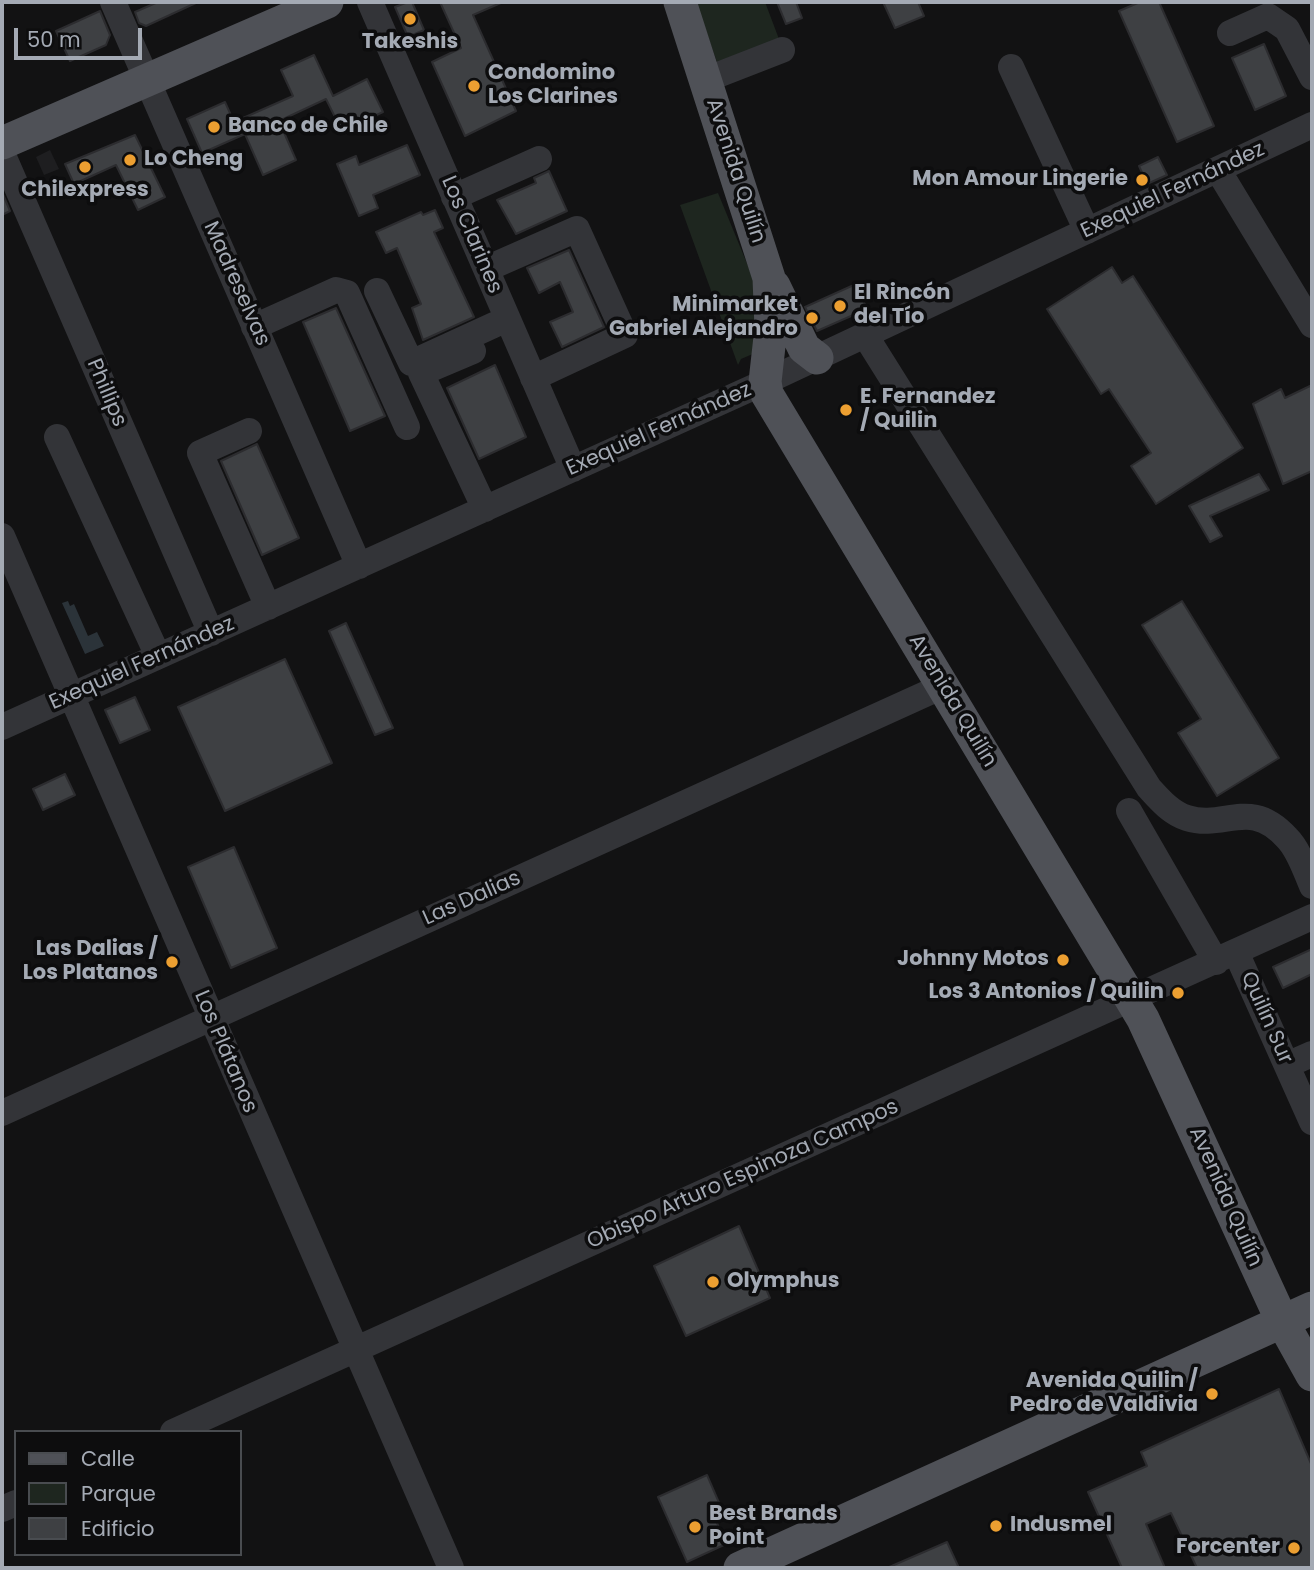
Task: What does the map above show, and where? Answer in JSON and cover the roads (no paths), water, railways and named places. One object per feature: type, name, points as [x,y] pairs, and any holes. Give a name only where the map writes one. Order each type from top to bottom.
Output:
[{"type":"main road","points":[[2,143],[272,2]]},
{"type":"main road","points":[[2,118],[327,2]]},
{"type":"main road","name":"Avenida Quilín","points":[[680,2],[769,278],[771,328],[765,382],[777,412],[1132,999],[1295,1327],[1312,1375]]},
{"type":"main road","points":[[769,278],[804,348],[817,358]]},
{"type":"main road","points":[[740,1568],[1040,1432],[1295,1327],[1312,1308]]},
{"type":"street","name":"Madreselvas","points":[[113,2],[359,566]]},
{"type":"street","name":"Los Clarines","points":[[370,2],[573,469]]},
{"type":"street","points":[[1230,33],[1268,16],[1287,29],[1312,77]]},
{"type":"street","points":[[705,80],[782,50]]},
{"type":"street","points":[[1011,67],[1087,231]]},
{"type":"street","name":"Exequiel Fernández","points":[[2,727],[765,382],[1312,125]]},
{"type":"street","name":"Phillips","points":[[2,152],[211,633]]},
{"type":"street","points":[[454,197],[539,159]]},
{"type":"street","points":[[1218,170],[1312,324]]},
{"type":"street","points":[[486,269],[577,229],[625,335],[533,378]]},
{"type":"street","points":[[254,327],[336,290],[347,293],[407,427]]},
{"type":"street","points":[[377,291],[411,363],[507,319]]},
{"type":"street","points":[[865,335],[1149,788],[1169,808],[1186,818],[1205,821],[1243,814],[1277,829],[1289,839],[1312,886]]},
{"type":"street","points":[[473,351],[421,373],[485,509]]},
{"type":"street","points":[[249,431],[200,453],[268,607]]},
{"type":"street","points":[[57,437],[158,656]]},
{"type":"street","name":"Los Plátanos","points":[[2,536],[451,1568]]},
{"type":"street","name":"Las Dalias","points":[[2,1113],[943,686]]},
{"type":"street","name":"Quilín Sur","points":[[1129,811],[1226,957],[1287,1065],[1312,1122]]},
{"type":"street","name":"Obispo Arturo Espinoza Campos","points":[[177,1430],[1312,917]]},
{"type":"street","points":[[1287,1065],[1312,1054]]},
{"type":"place","name":"Takeshis","points":[[410,19]]},
{"type":"place","name":"Condomino Los Clarines","points":[[474,86]]},
{"type":"place","name":"Banco de Chile","points":[[214,127]]},
{"type":"place","name":"Lo Cheng","points":[[130,160]]},
{"type":"place","name":"Chilexpress","points":[[85,167]]},
{"type":"place","name":"Mon Amour Lingerie","points":[[1142,180]]},
{"type":"place","name":"El Rincón del Tío","points":[[840,306]]},
{"type":"place","name":"Minimarket Gabriel Alejandro","points":[[812,318]]},
{"type":"place","name":"E. Fernandez / Quilin","points":[[846,410]]},
{"type":"place","name":"Johnny Motos","points":[[1063,960]]},
{"type":"place","name":"Las Dalias / Los Platanos","points":[[172,962]]},
{"type":"place","name":"Los 3 Antonios / Quilin","points":[[1178,993]]},
{"type":"place","name":"Olymphus","points":[[713,1282]]},
{"type":"place","name":"Avenida Quilin / Pedro de Valdivia","points":[[1212,1394]]},
{"type":"place","name":"Indusmel","points":[[996,1526]]},
{"type":"place","name":"Best Brands Point","points":[[695,1527]]},
{"type":"place","name":"Forcenter","points":[[1294,1548]]}]
